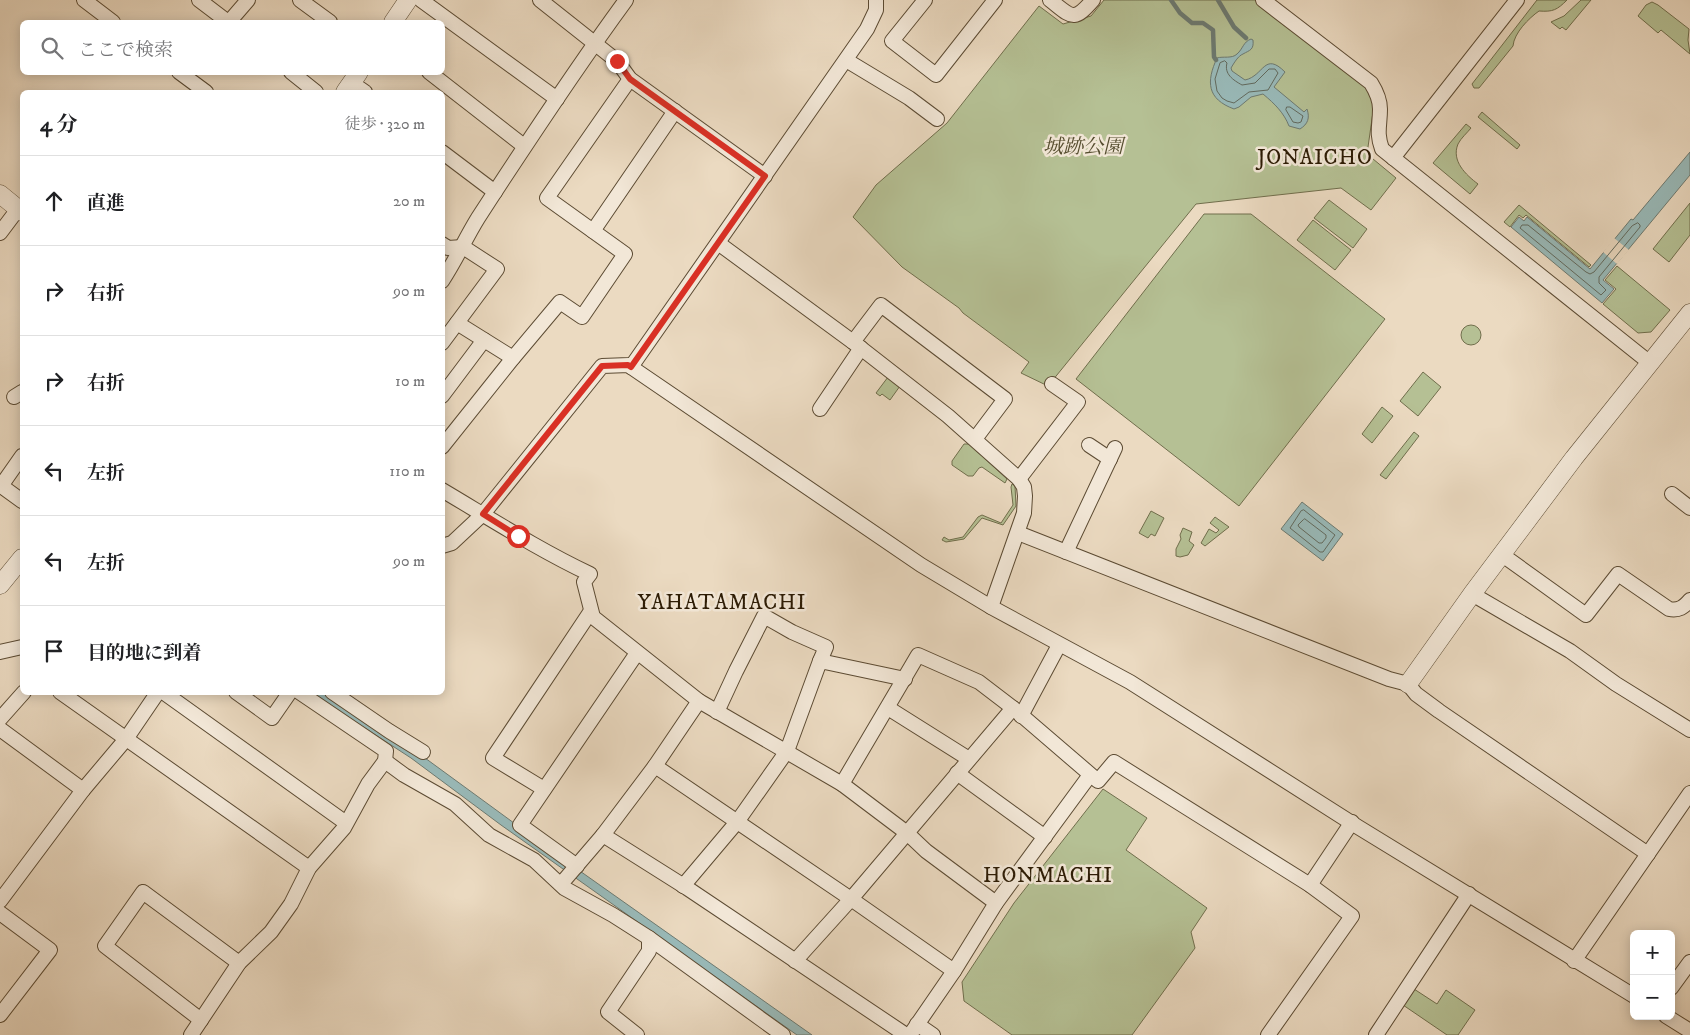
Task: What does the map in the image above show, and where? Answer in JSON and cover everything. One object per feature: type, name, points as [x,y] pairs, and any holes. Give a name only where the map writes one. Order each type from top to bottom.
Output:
[{"type":"street","points":[[84,0],[110,20]]},
{"type":"street","points":[[199,0],[226,20]]},
{"type":"street","points":[[231,20],[248,0]]},
{"type":"street","points":[[300,0],[327,20]]},
{"type":"street","points":[[540,0],[617,61],[630,79],[765,176]]},
{"type":"street","points":[[445,277],[456,261],[465,238],[524,146],[594,43],[626,0]]},
{"type":"street","points":[[631,367],[867,29],[876,10],[876,0]]},
{"type":"street","points":[[925,0],[892,40],[936,75],[995,0]]},
{"type":"street","points":[[1050,0],[1069,14],[1076,16],[1082,13],[1094,0]]},
{"type":"street","points":[[1263,0],[1371,83],[1377,94],[1380,108],[1378,136],[1382,149],[1650,363]]},
{"type":"street","points":[[1393,158],[1517,0]]},
{"type":"street","points":[[395,20],[409,1],[438,20]]},
{"type":"street","points":[[445,25],[556,99]]},
{"type":"street","points":[[846,60],[909,98],[937,119]]},
{"type":"street","points":[[183,75],[203,90]]},
{"type":"street","points":[[295,75],[314,90]]},
{"type":"street","points":[[433,75],[524,146]]},
{"type":"street","points":[[445,443],[560,302],[582,317],[625,254],[547,198],[630,79]]},
{"type":"street","points":[[593,231],[675,111]]},
{"type":"street","points":[[445,154],[495,192]]},
{"type":"street","points":[[0,194],[20,210],[0,233]]},
{"type":"street","points":[[718,243],[857,344],[975,439],[1019,479],[1024,487],[1024,513],[991,607]]},
{"type":"street","points":[[445,246],[448,248],[463,247],[497,268],[445,340]]},
{"type":"street","points":[[820,409],[881,305],[1005,398],[975,439]]},
{"type":"street","points":[[1408,684],[1501,554],[1574,458],[1690,313]]},
{"type":"street","points":[[457,323],[513,358]]},
{"type":"street","points":[[445,392],[484,340]]},
{"type":"street","points":[[445,545],[452,543],[483,514],[602,366],[628,365],[889,545],[991,607],[1130,682],[1574,961],[1630,994]]},
{"type":"street","points":[[1019,479],[1078,402],[1052,384]]},
{"type":"street","points":[[1066,552],[1112,454],[1089,445]]},
{"type":"street","points":[[20,459],[4,481],[20,499]]},
{"type":"street","points":[[445,492],[542,549],[590,574],[584,582],[592,618],[700,701],[842,784],[907,833],[926,851],[996,903]]},
{"type":"street","points":[[1672,494],[1690,508]]},
{"type":"street","points":[[1018,533],[1408,684],[1416,694],[1439,712],[1648,854]]},
{"type":"street","points":[[1501,554],[1586,615],[1618,574],[1669,609],[1683,608],[1690,600]]},
{"type":"street","points":[[0,585],[20,560]]},
{"type":"street","points":[[1472,594],[1570,651],[1616,684],[1690,730]]},
{"type":"street","points":[[544,789],[493,758],[591,611]]},
{"type":"street","points":[[684,886],[737,822],[787,751],[826,647],[792,632],[764,616],[717,712]]},
{"type":"street","points":[[795,961],[969,759],[1017,712],[1060,644]]},
{"type":"street","points":[[0,652],[20,647]]},
{"type":"street","points":[[577,866],[520,825],[637,653]]},
{"type":"street","points":[[842,784],[918,655],[979,682],[1017,712],[1090,776],[1098,781],[1114,762],[1310,885],[1352,916],[1268,1035]]},
{"type":"street","points":[[820,661],[905,679]]},
{"type":"street","points":[[0,719],[21,695]]},
{"type":"street","points":[[64,695],[310,868]]},
{"type":"street","points":[[0,901],[83,790],[126,739],[156,695]]},
{"type":"street","points":[[167,695],[346,823]]},
{"type":"street","points":[[240,695],[272,718],[288,695]]},
{"type":"street","points":[[191,1035],[239,964],[271,932],[291,904],[310,868],[346,823],[368,784],[385,761],[386,751],[303,695]]},
{"type":"street","points":[[336,695],[423,752]]},
{"type":"street","points":[[561,884],[603,835],[655,766],[700,701]]},
{"type":"street","points":[[345,723],[356,708]]},
{"type":"street","points":[[888,708],[969,759]]},
{"type":"street","points":[[0,729],[83,790]]},
{"type":"street","points":[[377,745],[389,731]]},
{"type":"street","points":[[385,761],[404,775],[455,804],[489,835],[534,860],[561,884],[649,938],[782,1035]]},
{"type":"street","points":[[655,766],[954,972]]},
{"type":"street","points":[[957,773],[1045,837]]},
{"type":"street","points":[[932,1035],[914,1030],[954,972],[996,903],[1090,776]]},
{"type":"street","points":[[1574,961],[1648,854],[1685,810],[1690,793]]},
{"type":"street","points":[[1310,885],[1352,822]]},
{"type":"street","points":[[603,835],[684,886],[906,1035]]},
{"type":"street","points":[[201,1020],[105,946],[143,892],[239,964]]},
{"type":"street","points":[[1376,1035],[1469,894]]},
{"type":"street","points":[[0,913],[50,950],[0,1015]]},
{"type":"street","points":[[637,1035],[608,1012],[649,951],[649,938]]},
{"type":"street","points":[[1675,983],[1690,962]]},
{"type":"street","points":[[1672,1020],[1690,1031]]},
{"type":"green space","name":"城跡公園","points":[[1104,0],[1256,0],[1367,87],[1374,105],[1367,154],[1396,178],[1371,210],[1341,188],[1196,204],[1048,386],[1021,373],[1029,362],[902,267],[853,217],[876,185],[947,123],[1039,6],[1063,24],[1091,16]]},
{"type":"green space","points":[[1537,0],[1567,0],[1555,10],[1539,11],[1531,18],[1519,31],[1513,46],[1479,88],[1474,88],[1472,84]]},
{"type":"green space","points":[[1581,0],[1591,0],[1566,30],[1562,27],[1560,29],[1551,22],[1564,16]]},
{"type":"green space","points":[[1652,2],[1689,29],[1690,54],[1661,30],[1658,33],[1638,16],[1646,5]]},
{"type":"green space","points":[[1482,112],[1520,145],[1517,149],[1478,117]]},
{"type":"green space","points":[[1466,124],[1471,128],[1458,144],[1456,156],[1461,167],[1478,184],[1470,194],[1433,163]]},
{"type":"green space","points":[[1329,200],[1367,229],[1353,248],[1314,218]]},
{"type":"green space","points":[[1690,203],[1690,235],[1669,262],[1653,249]]},
{"type":"green space","points":[[1519,205],[1591,265],[1589,267],[1526,215],[1523,218],[1519,215],[1510,227],[1504,222]]},
{"type":"green space","points":[[1204,214],[1251,214],[1385,319],[1239,506],[1076,379]]},
{"type":"green space","points":[[1313,220],[1351,250],[1335,270],[1297,240]]},
{"type":"green space","points":[[1617,266],[1670,310],[1651,332],[1638,333],[1603,304],[1616,289],[1605,280]]},
{"type":"green space","points":[[1471,325],[1478,328],[1481,335],[1478,342],[1471,345],[1464,342],[1461,335],[1464,328]]},
{"type":"green space","points":[[1423,372],[1441,387],[1418,416],[1400,401]]},
{"type":"green space","points":[[888,377],[900,386],[890,400],[882,394],[880,396],[876,393]]},
{"type":"green space","points":[[1382,407],[1393,416],[1372,443],[1362,434]]},
{"type":"green space","points":[[1414,432],[1419,436],[1386,479],[1380,475]]},
{"type":"green space","points":[[964,444],[969,444],[1007,479],[1005,483],[982,467],[973,476],[968,476],[952,465],[952,461]]},
{"type":"green space","points":[[1012,484],[1015,486],[1016,506],[1003,525],[982,518],[964,539],[946,542],[942,540],[944,537],[949,540],[963,537],[978,517],[982,515],[1001,523],[1013,505]]},
{"type":"green space","points":[[1151,511],[1164,518],[1155,536],[1151,534],[1148,538],[1139,533]]},
{"type":"green space","points":[[1215,517],[1229,527],[1205,546],[1201,543],[1209,529],[1216,533],[1219,530],[1210,523]]},
{"type":"green space","points":[[1183,528],[1192,532],[1189,541],[1194,545],[1188,555],[1180,557],[1176,556],[1176,549],[1181,539],[1180,535]]},
{"type":"green space","points":[[1103,789],[1147,818],[1126,850],[1207,908],[1191,932],[1195,948],[1132,1035],[1012,1035],[964,1001],[962,982],[1014,903]]},
{"type":"green space","points":[[1414,989],[1437,1004],[1446,990],[1475,1010],[1458,1035],[1447,1035],[1403,1005]]},
{"type":"water","points":[[1251,39],[1253,40],[1252,48],[1238,58],[1231,68],[1232,71],[1245,80],[1251,78],[1268,64],[1278,66],[1285,72],[1274,87],[1304,112],[1307,109],[1308,120],[1300,129],[1289,126],[1279,109],[1263,94],[1251,97],[1234,109],[1225,105],[1214,95],[1210,82],[1217,58],[1235,56],[1246,42]]},
{"type":"water","points":[[1690,152],[1690,175],[1603,280],[1614,289],[1602,303],[1511,227],[1519,217],[1524,221],[1527,217],[1590,269]]},
{"type":"water","points":[[1302,502],[1343,534],[1323,561],[1281,529]]},
{"type":"water","points":[[314,695],[330,695],[410,747],[570,864],[812,1035],[797,1035],[501,825],[411,758]]},
{"type":"pier","points":[[1614,238],[1629,250],[1617,264],[1603,252]]},
{"type":"waterway","points":[[1171,0],[1180,13],[1192,23],[1203,23],[1213,30],[1214,57],[1216,60]]},
{"type":"waterway","points":[[1218,0],[1234,27],[1246,38]]},
{"type":"district","name":"JONAICHO","points":[[1315,158]]},
{"type":"district","name":"YAHATAMACHI","points":[[722,603]]},
{"type":"district","name":"HONMACHI","points":[[1048,876]]},
{"type":"route","points":[[518,536],[483,514],[602,366],[628,365],[631,367],[765,176],[630,79],[617,61]]}]
